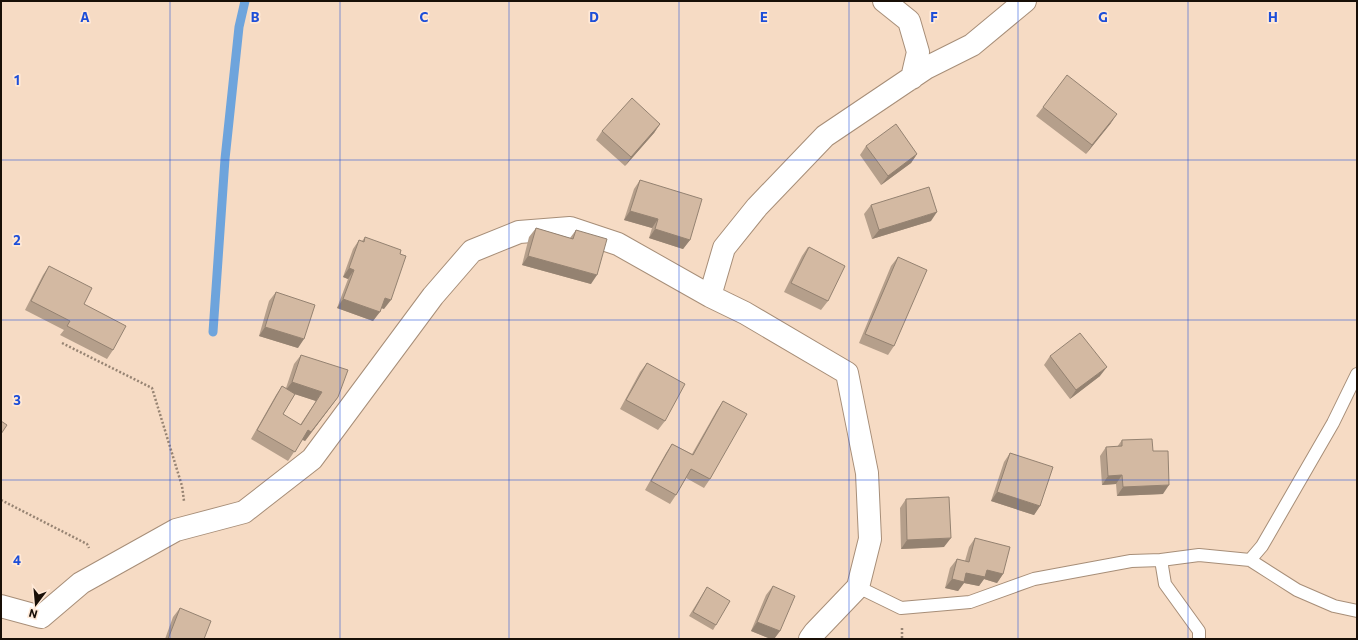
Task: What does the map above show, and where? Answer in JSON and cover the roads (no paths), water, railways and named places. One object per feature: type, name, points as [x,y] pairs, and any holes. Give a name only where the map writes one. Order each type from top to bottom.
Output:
[{"type":"street","points":[[884,1],[909,21],[918,52],[912,78]]},
{"type":"street","points":[[710,296],[724,248],[756,208],[826,136],[926,68],[972,45],[1025,1]]},
{"type":"street","points":[[1,606],[41,618],[81,583],[176,530],[244,512],[312,459],[433,296],[472,251],[519,232],[570,228],[618,244],[710,296],[745,313],[847,373],[867,473],[870,540],[858,587],[810,639]]},
{"type":"lane","points":[[1250,560],[1262,546],[1329,430],[1357,374]]},
{"type":"lane","points":[[858,587],[900,608],[970,602],[1034,579],[1131,561],[1161,560],[1199,555],[1250,560],[1297,590],[1334,606],[1357,611]]},
{"type":"lane","points":[[1161,560],[1166,584],[1199,630],[1199,639]]},
{"type":"waterway","points":[[213,332],[225,159],[239,27],[245,1]]}]
